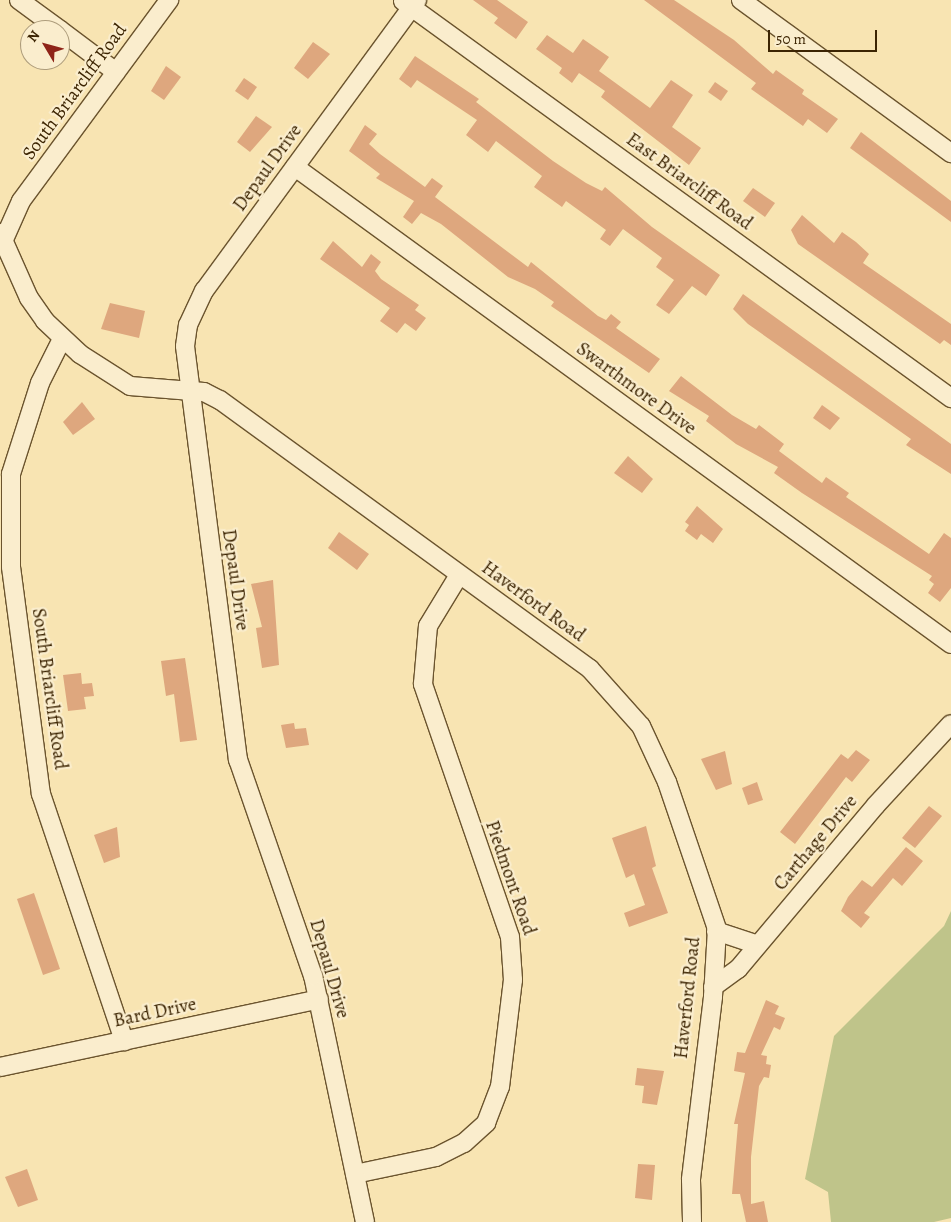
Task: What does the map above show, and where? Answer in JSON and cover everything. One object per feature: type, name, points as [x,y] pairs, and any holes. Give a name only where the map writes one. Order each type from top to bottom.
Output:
[{"type":"street","points":[[19,0],[46,20]]},
{"type":"street","name":"South Briarcliff Road","points":[[3,235],[21,201],[169,0]]},
{"type":"street","points":[[741,0],[951,153]]},
{"type":"street","name":"Depaul Drive","points":[[365,1222],[319,999],[238,760],[184,346],[198,301],[295,167],[410,2]]},
{"type":"street","name":"East Briarcliff Road","points":[[410,2],[951,398]]},
{"type":"street","points":[[70,38],[116,72]]},
{"type":"street","name":"Swarthmore Drive","points":[[295,167],[951,644]]},
{"type":"street","name":"Haverford Road","points":[[3,235],[29,298],[62,339],[130,386],[189,391],[220,400],[590,669],[641,726],[667,782],[716,931],[714,988],[692,1161],[692,1222]]},
{"type":"street","name":"South Briarcliff Road","points":[[62,339],[40,384],[11,474],[11,567],[41,794],[124,1041]]},
{"type":"street","name":"Piedmont Road","points":[[355,1174],[436,1157],[464,1143],[486,1122],[500,1087],[513,980],[511,943],[423,684],[428,626],[459,575]]},
{"type":"street","name":"Carthage Drive","points":[[714,988],[728,980],[876,805],[951,724]]},
{"type":"street","points":[[716,931],[758,945]]},
{"type":"street","name":"Bard Drive","points":[[0,1067],[319,999]]},
{"type":"green space","points":[[951,911],[951,1218],[934,1222],[831,1222],[828,1192],[805,1179],[834,1036],[944,926]]},
{"type":"building","points":[[473,0],[497,0],[528,22],[516,39],[494,23],[498,18]]},
{"type":"building","points":[[644,0],[674,0],[734,40],[773,74],[776,70],[804,90],[802,94],[838,119],[827,133],[808,119],[803,126],[751,89],[756,83]]},
{"type":"building","points":[[547,35],[573,53],[583,39],[609,57],[599,71],[650,108],[671,80],[693,95],[672,127],[701,148],[689,165],[601,97],[605,91],[579,73],[572,83],[559,73],[562,68],[536,49]]},
{"type":"building","points":[[313,42],[330,54],[308,79],[294,68]]},
{"type":"building","points":[[415,56],[479,99],[476,102],[553,161],[586,183],[602,191],[605,187],[652,227],[720,275],[706,296],[692,286],[669,314],[656,305],[674,280],[656,267],[662,258],[623,229],[610,246],[600,239],[606,230],[566,201],[562,207],[534,187],[542,176],[496,141],[488,152],[466,135],[477,120],[417,80],[411,88],[399,79]]},
{"type":"building","points":[[166,66],[181,77],[164,100],[151,91]]},
{"type":"building","points":[[244,78],[257,87],[248,100],[235,91]]},
{"type":"building","points":[[715,82],[728,91],[721,101],[708,92]]},
{"type":"building","points":[[256,116],[272,127],[250,152],[237,142]]},
{"type":"building","points":[[365,125],[377,134],[369,144],[380,154],[425,187],[432,178],[443,186],[435,197],[528,267],[531,262],[598,316],[606,320],[611,314],[621,322],[616,328],[660,359],[649,373],[551,306],[554,302],[535,289],[508,277],[441,224],[421,213],[412,224],[403,217],[414,201],[376,178],[380,174],[349,151]]},
{"type":"building","points":[[861,132],[951,201],[951,222],[850,148]]},
{"type":"building","points":[[753,188],[775,203],[765,217],[743,201]]},
{"type":"building","points":[[802,215],[834,243],[842,232],[856,242],[869,254],[863,263],[951,324],[951,345],[944,340],[940,344],[798,244],[791,230]]},
{"type":"building","points":[[333,241],[362,267],[371,254],[381,262],[375,271],[381,279],[419,305],[415,310],[426,318],[416,331],[405,323],[397,333],[380,321],[390,308],[320,259]]},
{"type":"building","points":[[743,294],[951,444],[951,474],[906,445],[911,439],[748,324],[733,309]]},
{"type":"building","points":[[110,303],[145,311],[139,338],[101,329]]},
{"type":"building","points":[[681,376],[732,415],[756,429],[759,425],[784,444],[779,451],[822,483],[826,477],[849,493],[846,497],[929,554],[944,533],[951,538],[951,588],[940,602],[928,593],[934,584],[929,580],[932,576],[802,493],[774,473],[778,467],[736,444],[706,421],[709,416],[669,391]]},
{"type":"building","points":[[82,402],[95,419],[73,435],[63,422]]},
{"type":"building","points":[[822,405],[840,418],[830,430],[813,418]]},
{"type":"building","points":[[628,456],[653,479],[642,493],[614,473]]},
{"type":"building","points":[[697,506],[723,529],[713,543],[701,534],[697,540],[685,531],[689,525],[685,522]]},
{"type":"building","points":[[339,532],[369,554],[357,570],[328,548]]},
{"type":"building","points":[[273,580],[279,665],[262,668],[256,628],[262,627],[251,584]]},
{"type":"building","points":[[185,658],[197,740],[180,742],[174,694],[166,696],[161,661]]},
{"type":"building","points":[[81,673],[82,684],[92,683],[94,696],[84,697],[86,709],[68,711],[63,675]]},
{"type":"building","points":[[294,723],[295,729],[306,728],[309,745],[286,748],[281,725]]},
{"type":"building","points":[[856,750],[870,760],[852,782],[846,777],[795,844],[780,832],[841,754],[848,759]]},
{"type":"building","points":[[725,751],[732,784],[716,790],[701,759]]},
{"type":"building","points":[[757,782],[763,800],[748,805],[742,788]]},
{"type":"building","points":[[929,806],[942,816],[915,848],[902,838]]},
{"type":"building","points":[[646,826],[656,866],[652,868],[668,913],[629,927],[624,913],[645,905],[634,874],[626,878],[612,838]]},
{"type":"building","points":[[117,827],[120,857],[104,863],[94,835]]},
{"type":"building","points":[[906,847],[923,861],[902,886],[893,878],[864,913],[870,917],[861,928],[841,911],[848,897],[862,880],[872,887]]},
{"type":"building","points":[[34,893],[60,969],[43,975],[17,899]]},
{"type":"building","points":[[766,1000],[779,1006],[775,1014],[785,1018],[780,1030],[774,1027],[761,1055],[767,1056],[766,1064],[771,1065],[769,1078],[764,1077],[759,1086],[751,1157],[751,1204],[764,1201],[768,1222],[746,1222],[740,1194],[732,1194],[738,1124],[734,1124],[745,1073],[734,1071],[737,1052],[745,1053]]},
{"type":"building","points":[[637,1068],[664,1071],[657,1105],[642,1103],[644,1086],[635,1085]]},
{"type":"building","points":[[638,1164],[655,1165],[652,1200],[635,1198]]},
{"type":"building","points":[[27,1169],[38,1200],[18,1207],[5,1177]]}]
